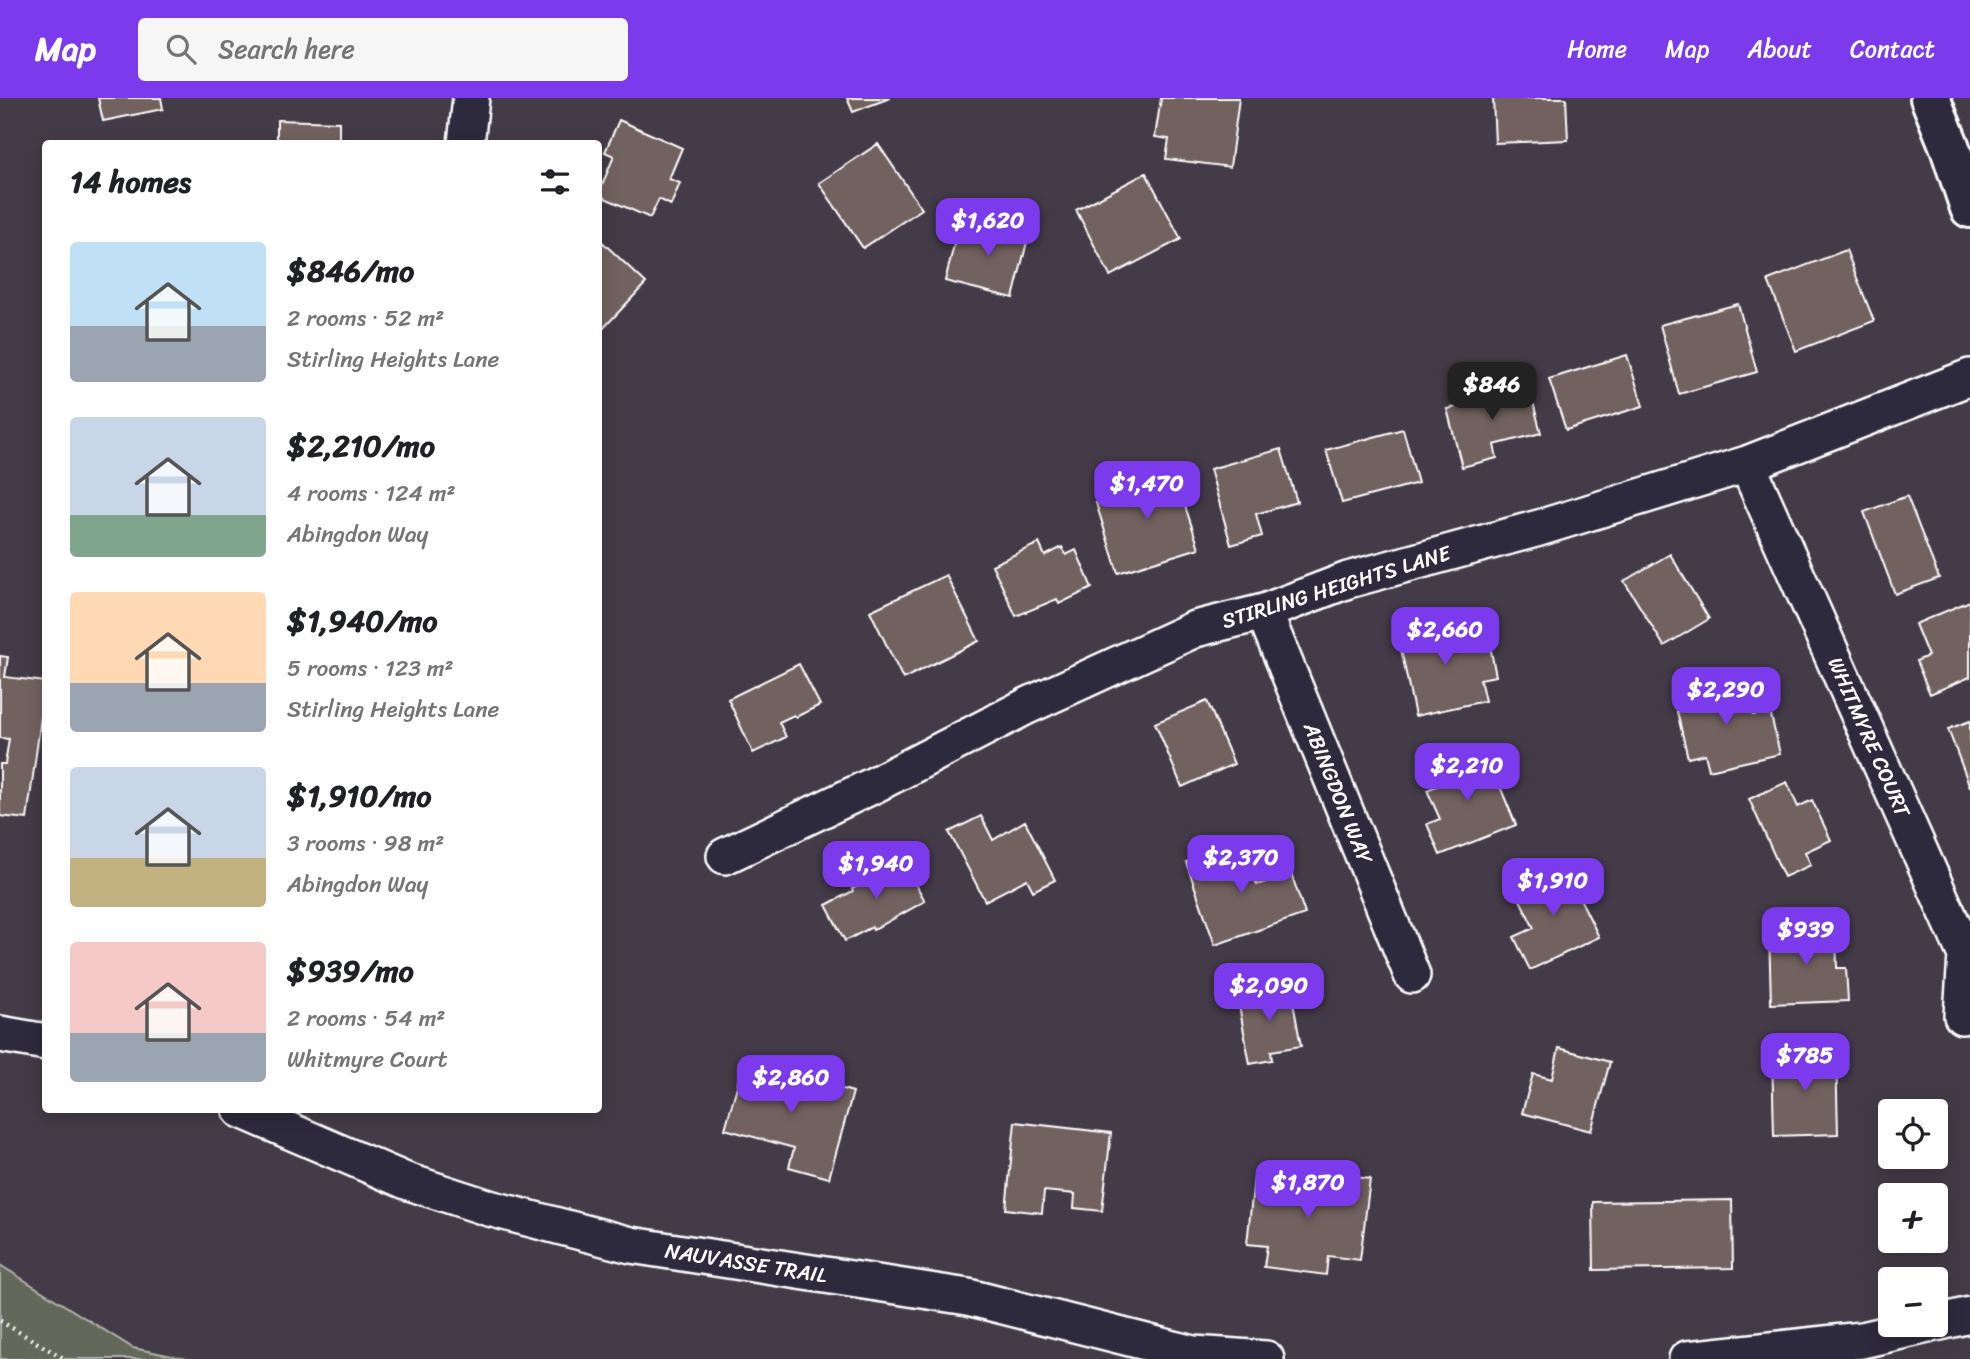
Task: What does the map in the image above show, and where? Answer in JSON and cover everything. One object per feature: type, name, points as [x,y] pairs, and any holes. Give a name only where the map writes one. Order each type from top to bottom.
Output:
[{"type":"street","points":[[466,140],[471,98]]},
{"type":"street","points":[[1930,98],[1959,142],[1970,208]]},
{"type":"street","name":"STIRLING HEIGHTS LANE","points":[[725,856],[874,785],[1027,706],[1195,629],[1264,612],[1348,580],[1539,528],[1747,464],[1970,377]]},
{"type":"street","name":"WHITMYRE COURT","points":[[1747,464],[1966,956],[1962,1016]]},
{"type":"street","name":"ABINGDON WAY","points":[[1264,612],[1412,975]]},
{"type":"street","points":[[0,1034],[42,1041]]},
{"type":"street","name":"NAUVASSE TRAIL","points":[[248,1113],[406,1181],[489,1208],[631,1245],[968,1297],[1193,1354],[1266,1359]]},
{"type":"street","points":[[1948,1320],[1970,1315]]},
{"type":"street","points":[[1687,1359],[1878,1336]]},
{"type":"path","points":[[0,1321],[65,1359]]},
{"type":"green space","points":[[0,1265],[133,1348],[187,1359],[0,1359]]},
{"type":"building","points":[[98,98],[161,98],[163,109],[103,121]]},
{"type":"building","points":[[847,98],[890,98],[853,112]]},
{"type":"building","points":[[1161,98],[1239,98],[1230,167],[1166,159],[1169,139],[1155,137]]},
{"type":"building","points":[[1493,98],[1566,98],[1568,140],[1495,143]]},
{"type":"building","points":[[277,120],[339,122],[339,140],[277,140]]},
{"type":"building","points":[[619,120],[682,148],[669,179],[680,183],[671,205],[659,199],[650,218],[602,197],[602,185],[614,156],[605,152]]},
{"type":"building","points":[[878,144],[922,209],[863,248],[819,183]]},
{"type":"building","points":[[1146,173],[1181,239],[1110,276],[1076,210]]},
{"type":"building","points":[[994,221],[1030,230],[1013,298],[945,281],[959,225],[991,233]]},
{"type":"building","points":[[602,242],[646,283],[602,330]]},
{"type":"building","points":[[1846,250],[1874,321],[1796,351],[1768,280]]},
{"type":"building","points":[[1738,304],[1757,372],[1679,394],[1660,325]]},
{"type":"building","points":[[1627,355],[1643,406],[1566,430],[1549,379]]},
{"type":"building","points":[[1503,381],[1506,393],[1529,387],[1541,433],[1494,445],[1497,458],[1462,467],[1447,409],[1474,403],[1471,389]]},
{"type":"building","points":[[1403,429],[1418,483],[1342,503],[1326,450]]},
{"type":"building","points":[[1281,449],[1297,502],[1256,514],[1262,536],[1231,545],[1210,469]]},
{"type":"building","points":[[1146,469],[1150,480],[1174,473],[1199,548],[1118,573],[1096,503],[1124,494],[1118,478]]},
{"type":"building","points":[[1907,496],[1939,578],[1895,594],[1864,512]]},
{"type":"building","points":[[1039,543],[1045,556],[1062,547],[1066,555],[1076,550],[1092,588],[1059,604],[1057,599],[1016,616],[992,565]]},
{"type":"building","points":[[1670,554],[1709,619],[1664,646],[1624,581]]},
{"type":"building","points":[[946,575],[979,641],[903,679],[870,611]]},
{"type":"building","points":[[1970,601],[1970,677],[1930,694],[1916,661],[1928,656],[1915,624]]},
{"type":"building","points":[[1463,621],[1467,640],[1488,636],[1496,676],[1480,679],[1485,701],[1415,716],[1398,635]]},
{"type":"building","points":[[0,656],[8,657],[5,677],[42,682],[42,711],[27,819],[0,816],[0,764],[5,764],[9,739],[0,738]]},
{"type":"building","points":[[799,664],[820,705],[779,722],[786,737],[753,753],[728,699]]},
{"type":"building","points":[[1746,682],[1753,715],[1770,711],[1780,754],[1709,770],[1705,754],[1688,758],[1674,699]]},
{"type":"building","points":[[1207,701],[1234,764],[1182,787],[1155,723]]},
{"type":"building","points":[[1970,721],[1970,787],[1948,729]]},
{"type":"building","points":[[1484,748],[1516,825],[1440,855],[1427,824],[1440,819],[1427,790],[1437,786],[1430,770]]},
{"type":"building","points":[[1787,782],[1798,807],[1812,800],[1831,840],[1805,852],[1811,865],[1784,877],[1749,799]]},
{"type":"building","points":[[981,816],[993,840],[1025,821],[1055,880],[1033,891],[1027,879],[985,901],[949,832]]},
{"type":"building","points":[[1241,842],[1257,885],[1291,873],[1305,914],[1215,945],[1186,862]]},
{"type":"building","points":[[903,861],[925,901],[873,930],[872,927],[845,941],[826,905],[853,891],[852,889],[869,880],[867,878]]},
{"type":"building","points":[[1563,864],[1599,937],[1530,970],[1514,937],[1534,928],[1514,888]]},
{"type":"building","points":[[1836,927],[1837,968],[1846,968],[1848,1001],[1771,1004],[1769,930]]},
{"type":"building","points":[[1290,986],[1301,1046],[1271,1051],[1272,1060],[1250,1064],[1237,995]]},
{"type":"building","points":[[1559,1048],[1610,1062],[1591,1131],[1522,1113],[1533,1074],[1552,1079]]},
{"type":"building","points":[[1836,1051],[1838,1134],[1774,1136],[1772,1052]]},
{"type":"building","points":[[744,1061],[853,1092],[829,1178],[789,1167],[794,1148],[725,1129]]},
{"type":"building","points":[[1015,1122],[1111,1133],[1102,1211],[1074,1208],[1075,1194],[1044,1191],[1042,1213],[1006,1209]]},
{"type":"building","points":[[1285,1169],[1370,1179],[1360,1260],[1328,1256],[1326,1275],[1264,1267],[1267,1246],[1247,1244],[1254,1178],[1284,1182]]},
{"type":"building","points":[[1732,1200],[1733,1268],[1594,1270],[1593,1202]]}]
